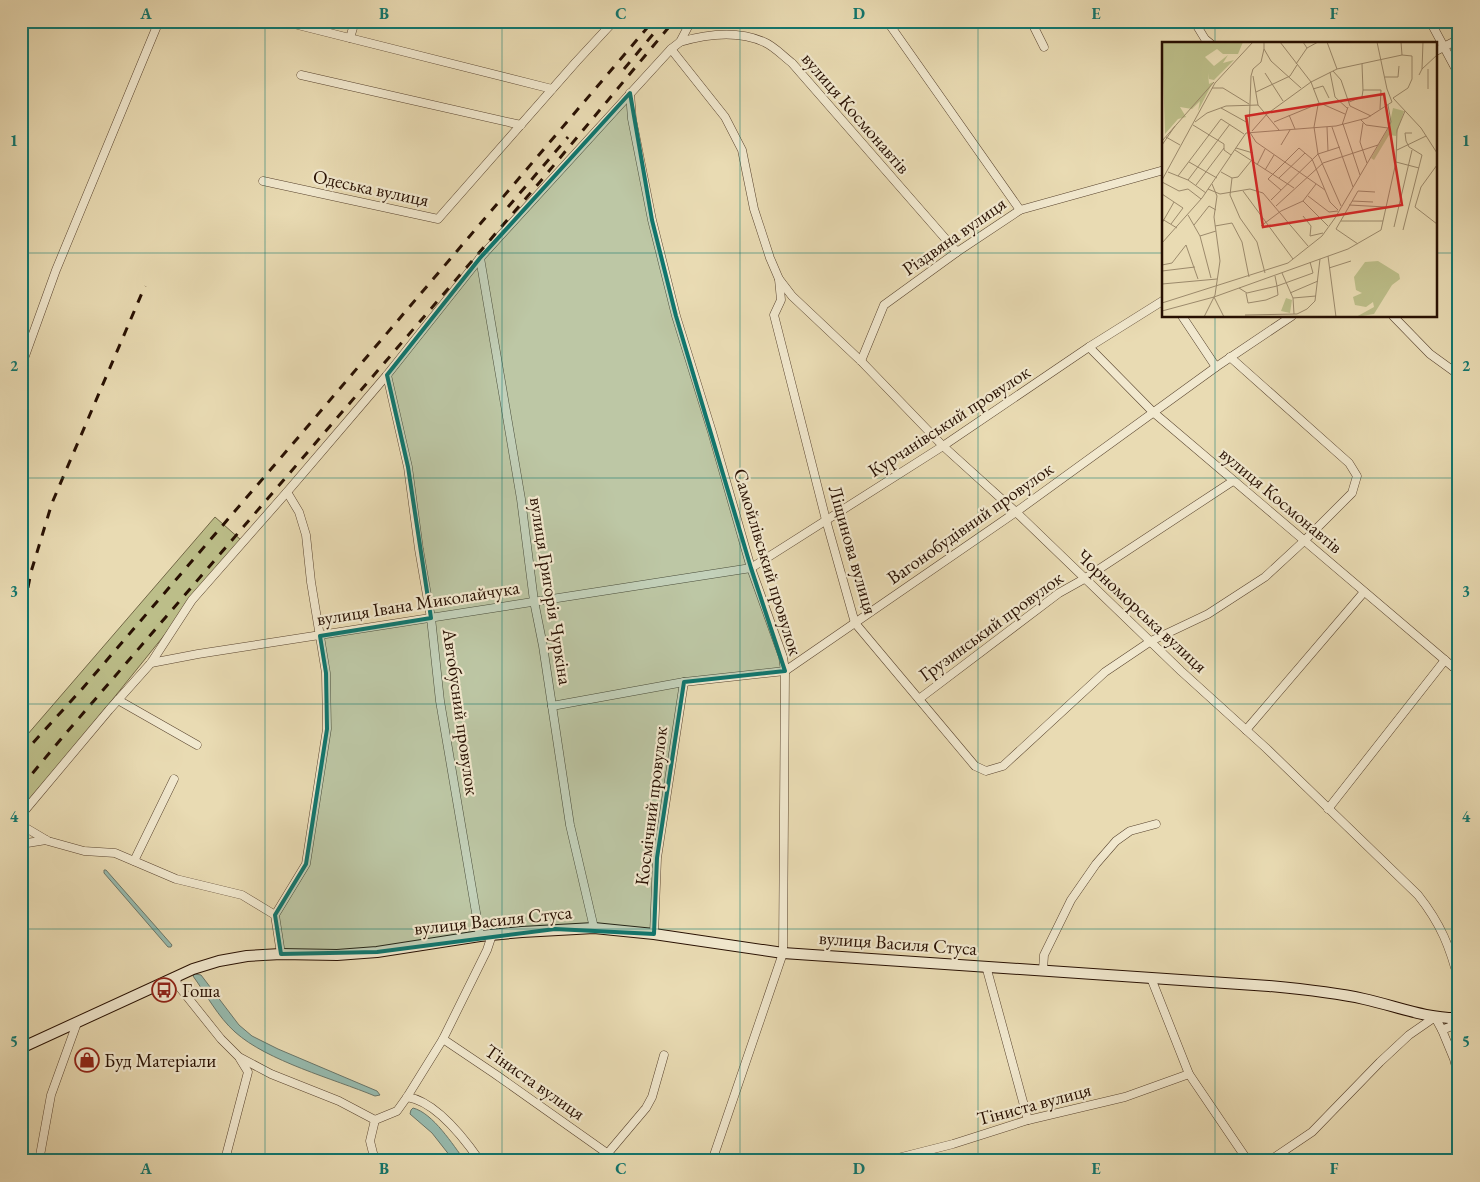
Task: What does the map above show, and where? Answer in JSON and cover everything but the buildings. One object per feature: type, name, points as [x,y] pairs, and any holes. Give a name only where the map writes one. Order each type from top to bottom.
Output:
[{"type":"main road","name":"вулиця Василя Стуса","points":[[21,1048],[193,969],[219,961],[247,956],[281,954],[328,956],[369,953],[480,936],[555,928],[594,928],[654,934],[783,952],[1269,986],[1318,991],[1364,999],[1435,1017],[1459,1018]]},
{"type":"street","points":[[21,367],[56,270],[160,21]]},
{"type":"street","points":[[282,21],[552,89]]},
{"type":"street","points":[[350,38],[355,21]]},
{"type":"street","name":"Одеська вулиця","points":[[263,181],[438,219],[614,21]]},
{"type":"street","points":[[21,815],[118,700],[151,664],[192,600],[387,375],[480,258],[671,48],[680,42],[691,21]]},
{"type":"street","points":[[887,21],[1020,210]]},
{"type":"street","points":[[1031,21],[1044,47]]},
{"type":"street","points":[[1194,21],[1209,42]]},
{"type":"street","points":[[1430,21],[1438,42]]},
{"type":"street","name":"вулиця Космонавтів","points":[[680,42],[700,36],[741,35],[766,42],[792,63],[957,252]]},
{"type":"street","points":[[1459,40],[1440,49],[1459,75]]},
{"type":"street","name":"Ліщинова вулиця","points":[[671,48],[698,81],[734,132],[746,162],[749,186],[762,235],[779,279],[781,300],[774,315],[826,520],[855,623],[975,766],[986,772],[1003,766],[1104,672],[1151,641],[1208,614],[1265,577],[1304,541],[1352,492],[1357,476],[1349,463],[1230,357]]},
{"type":"street","points":[[301,75],[521,125]]},
{"type":"street","name":"Самойлівський провулок","points":[[630,93],[632,119],[654,230],[676,316],[751,568],[783,657],[783,952],[712,1161]]},
{"type":"street","name":"Різдвяна вулиця","points":[[861,361],[884,305],[957,252],[1020,210],[1162,171]]},
{"type":"street","name":"вулиця Григорія Чуркіна","points":[[480,258],[521,499],[534,601],[570,825],[594,928]]},
{"type":"street","name":"Чорноморська вулиця","points":[[779,279],[792,296],[861,361],[943,446],[1016,512],[1084,579],[1246,730],[1418,895],[1435,917],[1452,955],[1459,982]]},
{"type":"street","name":"Курчанівський провулок","points":[[751,568],[943,446],[1089,347],[1162,301]]},
{"type":"street","points":[[1183,318],[1216,367]]},
{"type":"street","name":"Вагонобудівний провулок","points":[[552,706],[684,682],[784,671],[1016,512],[1230,357],[1289,318]]},
{"type":"street","points":[[1395,318],[1430,354],[1459,375]]},
{"type":"street","name":"вулиця Космонавтів","points":[[1089,347],[1153,412],[1459,672]]},
{"type":"street","name":"Автобусний провулок","points":[[387,375],[408,467],[431,618],[440,701],[480,936]]},
{"type":"street","name":"Грузинський провулок","points":[[919,699],[1059,593],[1084,579],[1233,481]]},
{"type":"street","points":[[281,954],[275,915],[306,864],[327,729],[326,673],[306,535],[299,512],[287,492]]},
{"type":"street","name":"вулиця Івана Миколайчука","points":[[151,664],[198,654],[751,568]]},
{"type":"street","points":[[1246,730],[1364,592]]},
{"type":"street","points":[[1328,809],[1445,660]]},
{"type":"street","name":"Космічний провулок","points":[[654,934],[657,858],[684,682]]},
{"type":"street","points":[[118,700],[197,745]]},
{"type":"street","points":[[134,861],[174,779]]},
{"type":"street","points":[[1043,970],[1044,955],[1071,900],[1096,864],[1116,841],[1130,831],[1156,824]]},
{"type":"street","points":[[21,825],[46,840],[84,852],[116,853],[176,879],[242,895],[275,915]]},
{"type":"street","points":[[21,844],[46,840]]},
{"type":"street","points":[[375,1120],[397,1111],[407,1097],[443,1039],[487,950],[492,935]]},
{"type":"street","name":"вулиця Василя Стуса","points":[[986,966],[1028,1120]]},
{"type":"street","points":[[176,977],[177,984],[221,1039],[239,1057],[248,1072],[226,1161]]},
{"type":"street","points":[[1151,978],[1189,1074],[1248,1161]]},
{"type":"street","points":[[1269,1161],[1312,1132],[1380,1062],[1409,1035],[1435,1017],[1454,1059],[1459,1078]]},
{"type":"street","points":[[39,1161],[51,1095],[77,1023]]},
{"type":"street","points":[[1442,1030],[1459,1023]]},
{"type":"street","name":"Тіниста вулиця","points":[[443,1039],[618,1161]]},
{"type":"street","points":[[608,1153],[646,1108],[652,1096],[664,1054]]},
{"type":"street","points":[[239,1057],[271,1074],[339,1101],[375,1120]]},
{"type":"street","name":"Тіниста вулиця","points":[[886,1161],[953,1144],[1028,1120],[1125,1097],[1189,1074]]},
{"type":"street","points":[[407,1097],[416,1099],[450,1124],[480,1161]]},
{"type":"street","points":[[375,1120],[370,1142],[375,1161]]},
{"type":"highlighted area","points":[[630,93],[652,220],[676,316],[751,568],[785,671],[684,682],[657,858],[654,934],[555,929],[377,952],[281,954],[275,915],[306,864],[327,729],[326,673],[320,636],[431,618],[408,467],[387,375],[480,258]]},
{"type":"green space","points":[[215,517],[241,540],[21,813],[21,742]]},
{"type":"water","points":[[104,870],[172,945],[171,947],[168,947],[104,873]]},
{"type":"water","points":[[195,974],[201,975],[239,1025],[252,1036],[377,1091],[380,1095],[375,1096],[283,1061],[249,1042],[235,1032],[223,1019],[193,976]]},
{"type":"water","points":[[413,1108],[428,1116],[435,1123],[465,1161],[454,1161],[432,1133],[410,1114]]},
{"type":"railway","points":[[21,756],[82,689],[653,21]]},
{"type":"railway","points":[[624,69],[664,21]]},
{"type":"railway","points":[[21,787],[539,183],[674,21]]},
{"type":"railway","points":[[508,207],[568,137]]},
{"type":"railway","points":[[21,623],[31,572],[52,503],[145,286]]},
{"type":"place","name":"Гоша","points":[[164,990]]},
{"type":"place","name":"Буд Матерiали","points":[[87,1060]]}]
